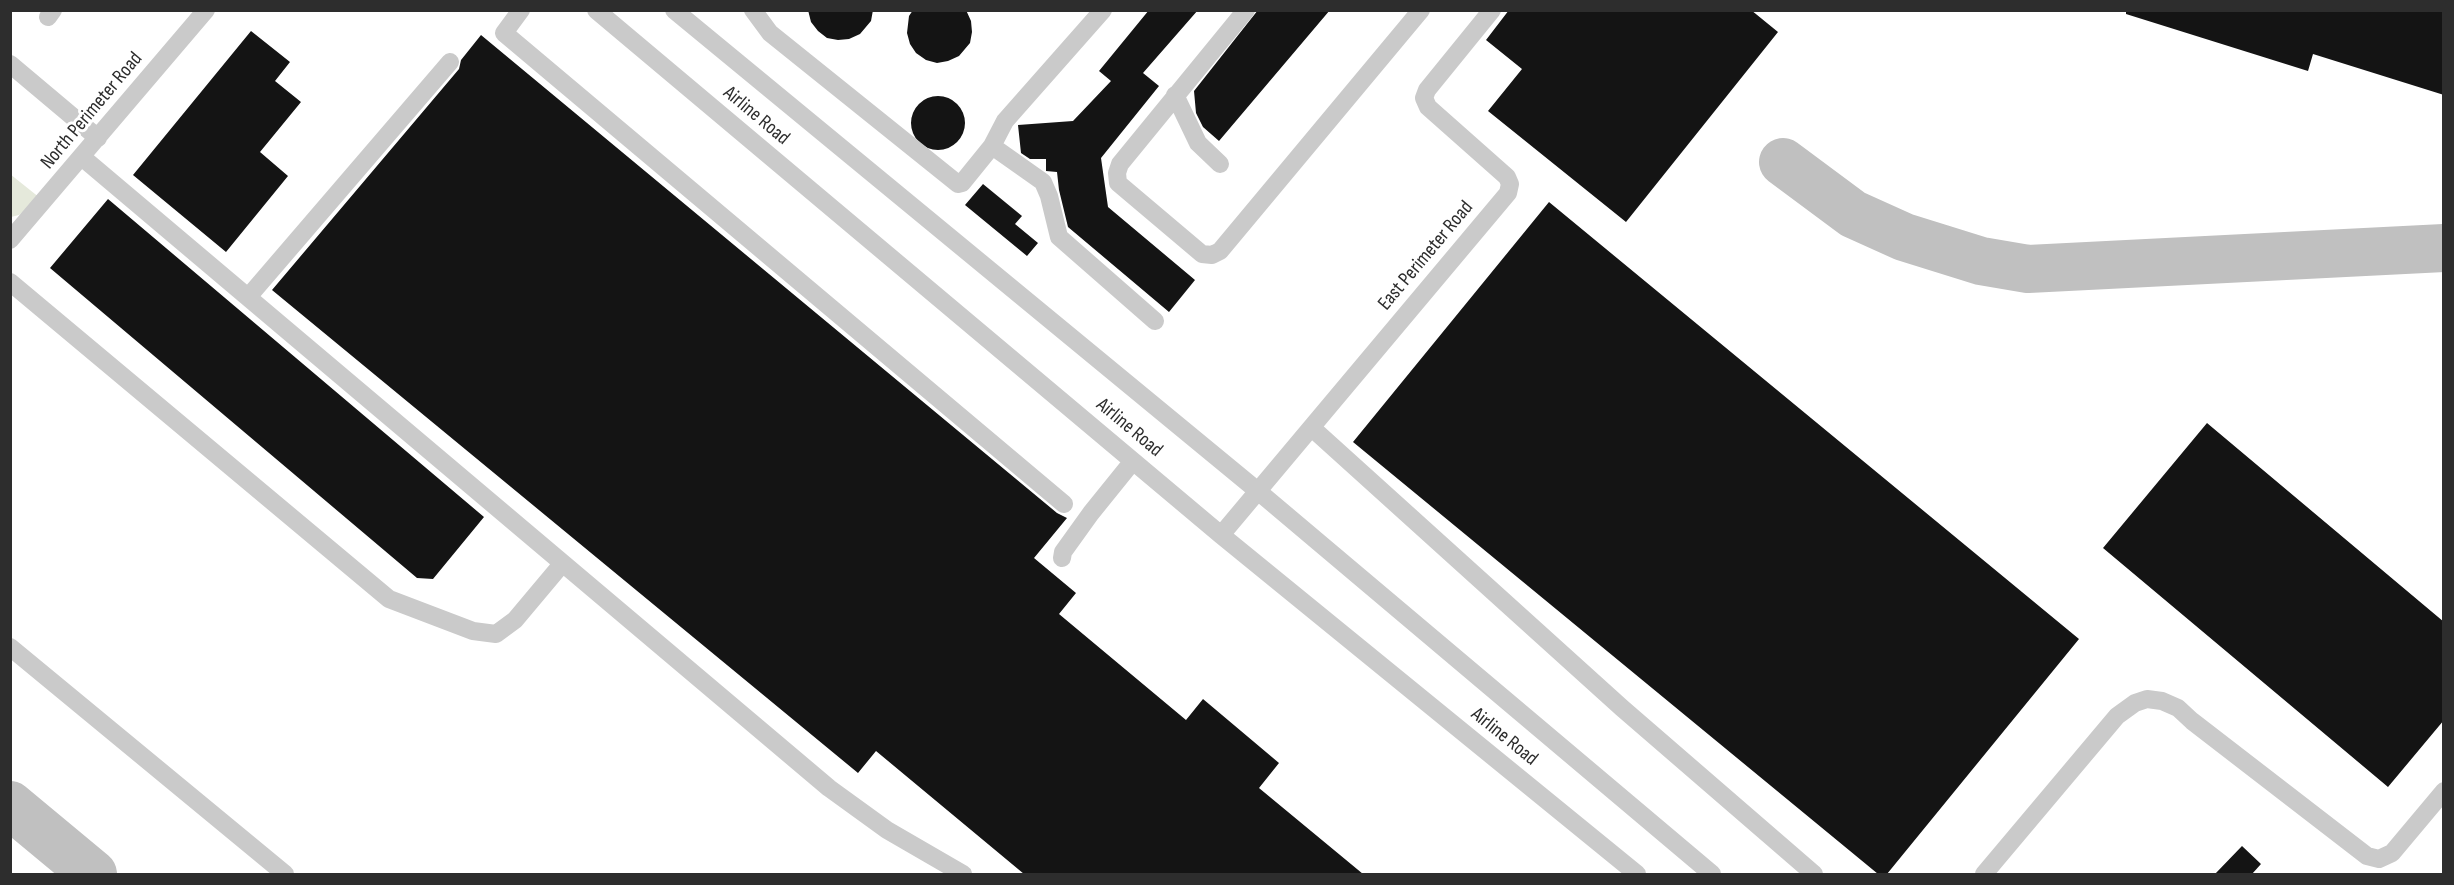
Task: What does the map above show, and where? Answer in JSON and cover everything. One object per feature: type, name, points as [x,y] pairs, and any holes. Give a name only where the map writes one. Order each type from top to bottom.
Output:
[{"type":"lane","name":"North Perimeter Road","points":[[10,240],[83,158],[206,10]]},
{"type":"lane","points":[[521,10],[504,33],[1064,504]]},
{"type":"lane","name":"Airline Road","points":[[596,10],[1221,535],[1637,874]]},
{"type":"lane","name":"Airline Road","points":[[674,10],[1259,492],[1712,874]]},
{"type":"lane","points":[[753,10],[770,33],[955,183],[962,183],[992,146],[1005,121],[1103,10]]},
{"type":"lane","points":[[1246,10],[1120,164],[1118,183],[1202,254],[1212,255],[1220,251],[1421,10]]},
{"type":"lane","name":"East Perimeter Road","points":[[1221,535],[1508,193],[1510,184],[1507,177],[1428,107],[1424,98],[1426,90],[1492,10]]},
{"type":"lane","points":[[249,296],[450,62]]},
{"type":"lane","points":[[10,64],[98,138]]},
{"type":"lane","points":[[1175,95],[1198,143],[1220,164]]},
{"type":"lane","points":[[992,146],[1024,171],[1043,182],[1049,196],[1059,237],[1155,321]]},
{"type":"lane","points":[[83,158],[249,296],[562,564],[856,809],[963,874]]},
{"type":"lane","points":[[10,282],[389,598],[473,632],[496,634],[514,620],[562,564]]},
{"type":"lane","points":[[1312,428],[1622,708],[1814,874]]},
{"type":"lane","points":[[1062,558],[1063,552],[1091,513],[1133,460]]},
{"type":"lane","points":[[10,647],[285,874]]},
{"type":"lane","points":[[1984,874],[2117,716],[2135,703],[2147,699],[2162,701],[2178,708],[2367,856],[2379,859],[2392,853],[2444,791]]},
{"type":"shaded area","points":[[10,174],[40,198],[19,215],[11,217]]},
{"type":"building","points":[[808,10],[873,10],[871,21],[860,34],[849,39],[838,40],[827,38],[818,31],[811,22]]},
{"type":"building","points":[[913,10],[966,10],[971,21],[970,43],[959,56],[948,61],[937,63],[926,60],[916,53],[907,33],[909,16]]},
{"type":"building","points":[[1149,10],[1198,10],[1143,73],[1159,86],[1101,158],[1108,207],[1195,280],[1169,312],[1068,227],[1057,172],[1046,171],[1046,159],[1030,159],[1021,153],[1018,125],[1073,121],[1111,81],[1099,71]]},
{"type":"building","points":[[1258,10],[1330,10],[1219,141],[1203,127],[1196,113],[1194,91]]},
{"type":"building","points":[[1509,10],[1751,10],[1778,32],[1626,222],[1488,111],[1522,69],[1486,40]]},
{"type":"building","points":[[2126,10],[2444,10],[2444,95],[2313,54],[2308,71],[2126,14]]},
{"type":"building","points":[[251,31],[290,62],[275,81],[301,102],[260,152],[288,176],[226,252],[133,175]]},
{"type":"building","points":[[481,35],[1057,513],[1067,518],[1034,558],[1076,593],[1059,614],[1186,720],[1203,699],[1279,763],[1259,788],[1363,874],[1024,874],[876,751],[858,773],[272,290],[459,69],[461,60]]},
{"type":"building","points":[[938,96],[948,98],[957,104],[963,113],[965,123],[963,133],[957,142],[948,148],[938,150],[928,148],[919,142],[913,133],[911,123],[913,113],[919,104],[928,98]]},
{"type":"building","points":[[983,184],[1022,216],[1015,224],[1038,243],[1027,256],[965,205]]},
{"type":"building","points":[[108,199],[484,517],[433,579],[417,578],[50,268]]},
{"type":"building","points":[[1549,202],[2079,639],[1887,874],[1878,874],[1353,442]]},
{"type":"building","points":[[2207,423],[2444,622],[2444,720],[2388,787],[2103,548]]},
{"type":"building","points":[[2242,846],[2261,864],[2252,874],[2215,874]]},
{"type":"taxiway","points":[[1783,162],[1853,214],[1904,237],[1981,261],[2028,269],[2444,248]]},
{"type":"taxiway","points":[[10,805],[93,874]]}]
